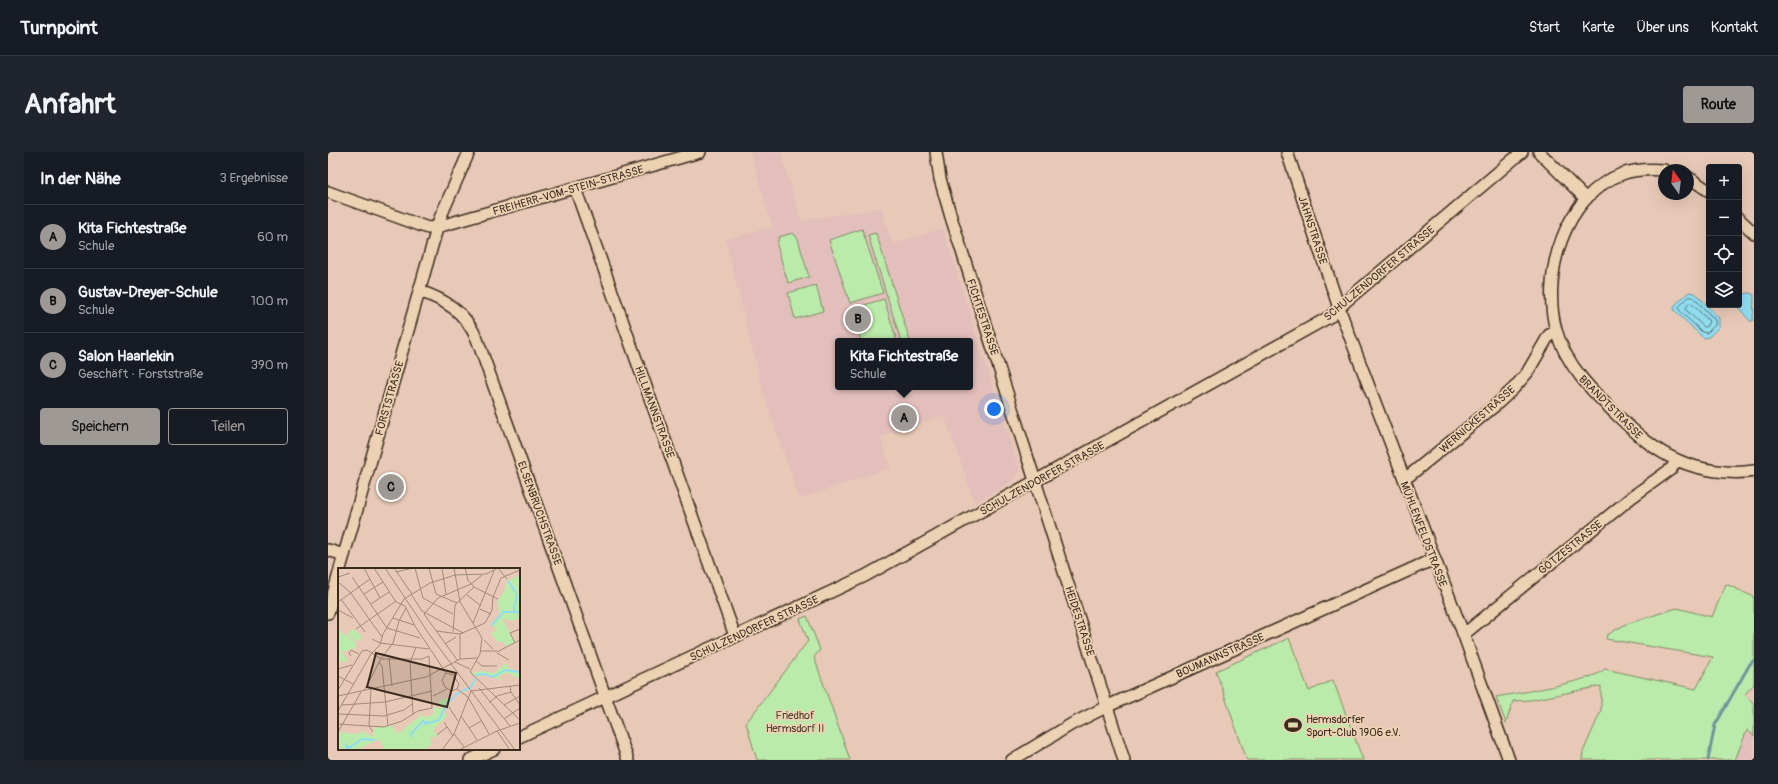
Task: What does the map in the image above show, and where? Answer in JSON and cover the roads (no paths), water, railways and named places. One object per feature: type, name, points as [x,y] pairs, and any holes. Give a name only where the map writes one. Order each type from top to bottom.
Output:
[{"type":"street","name":"FORSTSTRASSE","points":[[340,568],[437,227],[469,152]]},
{"type":"street","name":"FREIHERR-VOM-STEIN-STRASSE","points":[[437,227],[700,152]]},
{"type":"street","name":"FICHTESTRASSE","points":[[936,152],[940,180],[951,217],[1036,481]]},
{"type":"street","name":"JAHNSTRASSE","points":[[1287,152],[1339,308]]},
{"type":"street","name":"SCHULZENDORFER STRASSE","points":[[520,737],[865,576],[1273,350],[1331,316],[1522,152]]},
{"type":"street","points":[[1539,152],[1586,199]]},
{"type":"street","name":"BRANDTSTRASSE","points":[[1658,170],[1644,169],[1622,174],[1604,184],[1586,199],[1571,222],[1562,238],[1553,272],[1551,297],[1556,332],[1564,351],[1582,380],[1597,396],[1648,443],[1677,460],[1712,470],[1754,471]]},
{"type":"street","points":[[1694,181],[1706,189]]},
{"type":"street","name":"HILLMANNSTRASSE","points":[[575,188],[735,636]]},
{"type":"street","points":[[328,192],[428,228],[437,227]]},
{"type":"street","points":[[1742,222],[1754,233]]},
{"type":"street","name":"ELSENBRUCHSTRASSE","points":[[419,291],[449,303],[465,319],[477,339],[628,760]]},
{"type":"street","name":"MÜHLENFELDSTRASSE","points":[[1339,308],[1463,633],[1509,760]]},
{"type":"street","name":"WERNICKESTRASSE","points":[[1404,478],[1410,475],[1497,404],[1514,388],[1527,373],[1548,335],[1556,332]]},
{"type":"street","name":"GÖTZESTRASSE","points":[[1463,633],[1475,625],[1632,497],[1672,469],[1677,460]]},
{"type":"street","name":"HEIDESTRASSE","points":[[1036,481],[1124,760]]},
{"type":"street","points":[[328,550],[344,555]]},
{"type":"street","name":"BOUMANNSTRASSE","points":[[1012,760],[1072,724],[1108,706],[1434,560]]},
{"type":"street","points":[[328,613],[338,577]]},
{"type":"street","points":[[470,760],[492,750]]},
{"type":"water","points":[[1689,292],[1695,293],[1706,304],[1706,308],[1709,308],[1719,318],[1719,327],[1709,337],[1704,338],[1674,310],[1675,305]]},
{"type":"water","points":[[1750,293],[1754,295],[1753,321],[1750,321],[1739,308],[1742,308],[1742,294]]},
{"type":"waterway","points":[[1708,760],[1715,725],[1750,664],[1754,660]]},
{"type":"place","name":"Gustav-Dreyer-Schule","points":[[858,319]]},
{"type":"place","name":"Kita Fichtestraße","points":[[904,418]]},
{"type":"place","name":"Salon Haarlekin","points":[[391,487]]},
{"type":"place","name":"Hermsdorfer Sport-Club 1906 e.V.","points":[[1293,725]]},
{"type":"park label","name":"Friedhof Hermsdorf II","points":[[795,721]]}]
